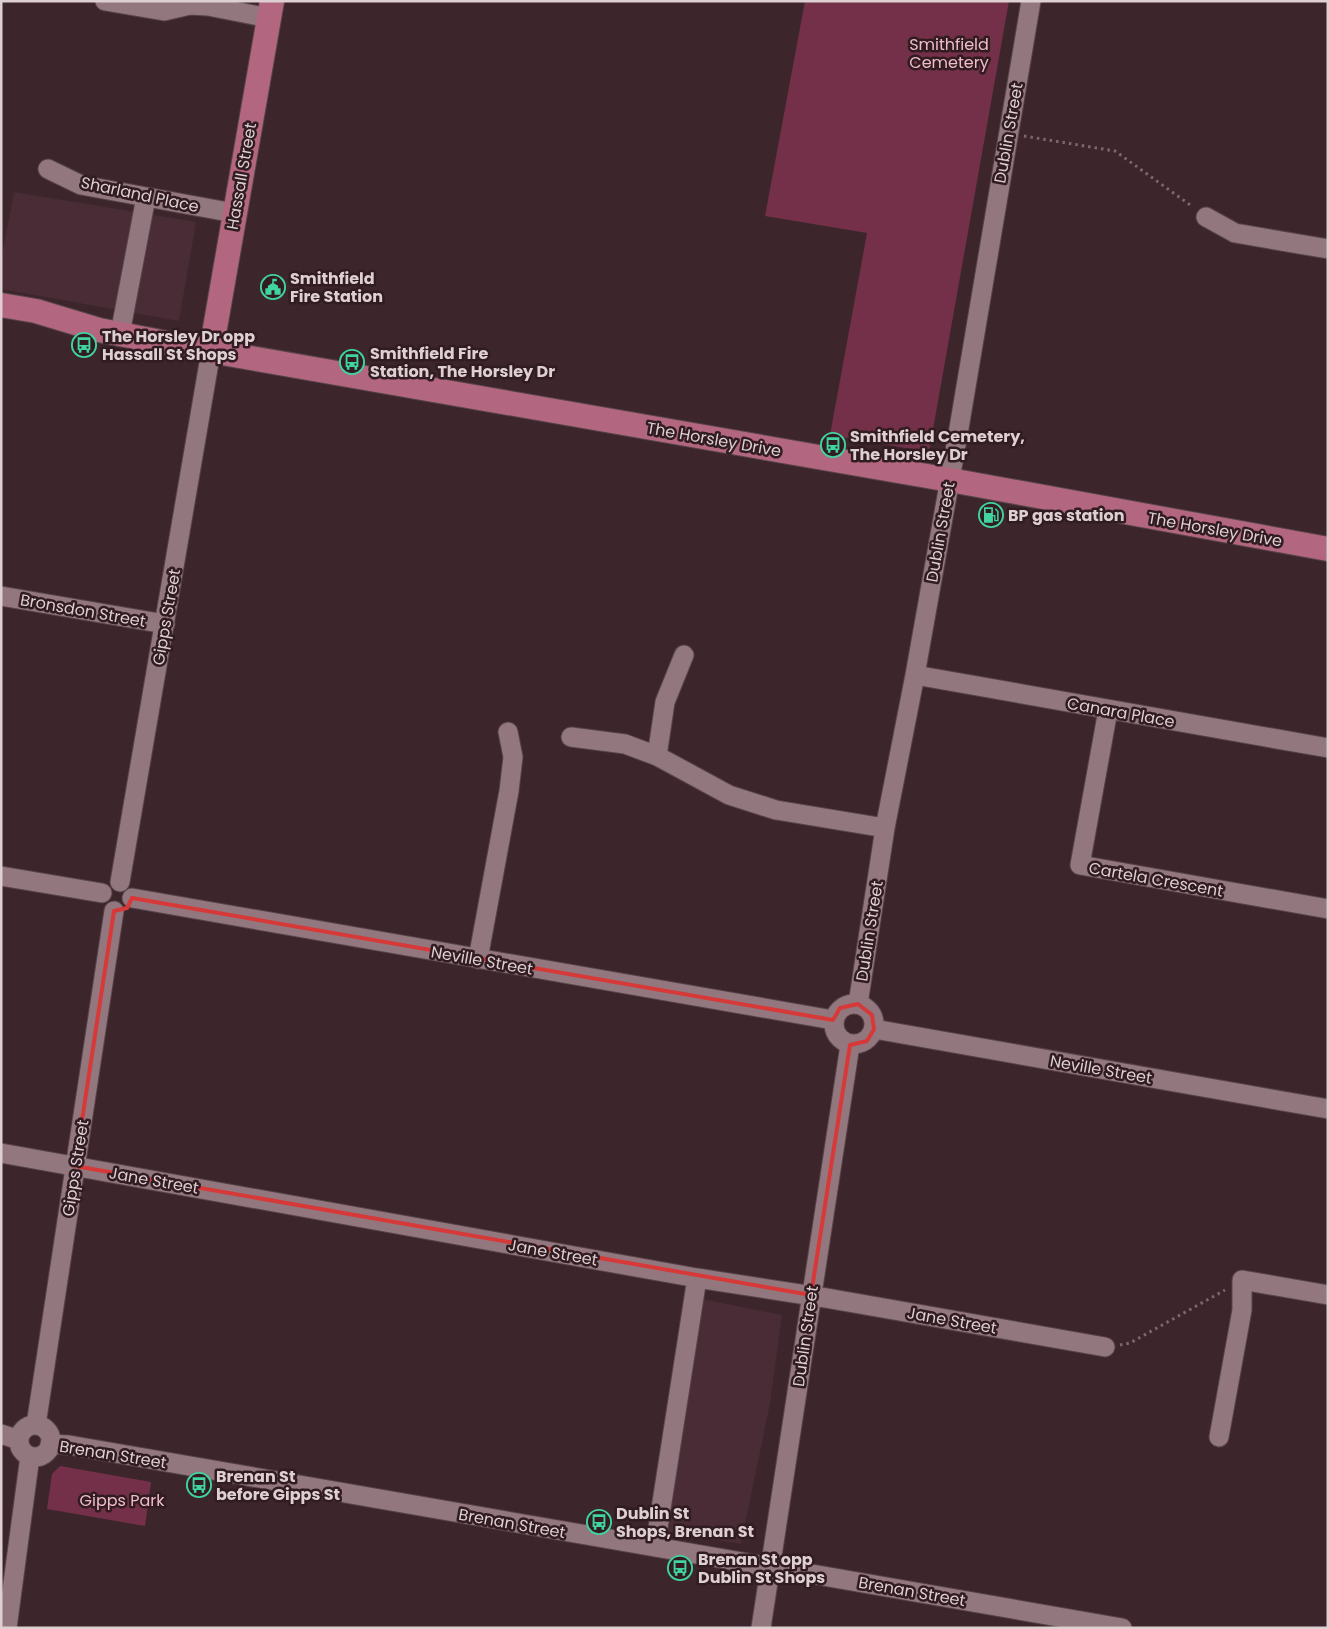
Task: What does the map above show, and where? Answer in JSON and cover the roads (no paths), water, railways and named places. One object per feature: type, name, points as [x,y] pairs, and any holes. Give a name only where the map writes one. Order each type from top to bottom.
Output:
[{"type":"main road","name":"Hassall Street","points":[[211,351],[270,10]]},
{"type":"main road","name":"The Horsley Drive","points":[[1,305],[36,311],[110,332],[211,351],[950,480],[1328,549]]},
{"type":"main road","name":"The Horsley Drive","points":[[1,321],[38,328],[110,332]]},
{"type":"street","points":[[105,1],[164,11],[190,5],[270,10]]},
{"type":"street","name":"Dublin Street","points":[[858,1004],[885,828],[950,480],[1031,1]]},
{"type":"street","name":"Sharland Place","points":[[48,169],[82,185],[234,213]]},
{"type":"street","points":[[110,332],[146,196]]},
{"type":"street","points":[[1206,217],[1235,234],[1328,249]]},
{"type":"street","name":"Gipps Street","points":[[120,882],[211,351]]},
{"type":"street","name":"Bronsdon Street","points":[[1,596],[165,624]]},
{"type":"street","points":[[657,756],[666,702],[684,656]]},
{"type":"street","name":"Canara Place","points":[[915,675],[1328,748]]},
{"type":"street","name":"Cartela Crescent","points":[[1108,710],[1080,865],[1328,909]]},
{"type":"street","points":[[478,959],[509,791],[513,757],[508,732]]},
{"type":"street","points":[[571,737],[624,744],[657,756],[729,795],[776,810],[885,828]]},
{"type":"street","points":[[1,876],[102,893]]},
{"type":"street","points":[[120,882],[129,887],[132,898],[126,908],[114,911],[104,904],[102,893],[108,884],[120,882]]},
{"type":"street","name":"Neville Street","points":[[132,898],[833,1020]]},
{"type":"street","name":"Gipps Street","points":[[36,1425],[114,911]]},
{"type":"street","points":[[849,1004],[858,1004],[867,1008],[872,1015],[874,1030],[867,1040],[860,1045],[850,1045],[842,1042],[834,1031],[833,1020],[840,1008],[849,1004]]},
{"type":"street","name":"Neville Street","points":[[874,1030],[1328,1109]]},
{"type":"street","name":"Dublin Street","points":[[762,1628],[850,1045]]},
{"type":"street","name":"Jane Street","points":[[1,1153],[697,1278],[811,1295],[1105,1348]]},
{"type":"street","points":[[655,1548],[697,1278]]},
{"type":"street","points":[[1219,1437],[1242,1310],[1242,1280],[1328,1295]]},
{"type":"street","points":[[36,1425],[48,1433],[50,1444],[42,1454],[30,1456],[24,1453],[10,1437],[36,1425]]},
{"type":"street","name":"Brenan Street","points":[[50,1444],[69,1445],[1122,1628]]},
{"type":"street","points":[[7,1628],[30,1456]]},
{"type":"place","name":"Smithfield Fire Station","points":[[273,287]]},
{"type":"place","name":"The Horsley Dr opp Hassall St Shops","points":[[84,345]]},
{"type":"place","name":"Smithfield Fire Station, The Horsley Dr","points":[[352,362]]},
{"type":"place","name":"Smithfield Cemetery, The Horsley Dr","points":[[833,445]]},
{"type":"place","name":"BP gas station","points":[[991,515]]},
{"type":"place","name":"Brenan St before Gipps St","points":[[199,1485]]},
{"type":"place","name":"Dublin St Shops, Brenan St","points":[[599,1522]]},
{"type":"place","name":"Brenan St opp Dublin St Shops","points":[[680,1568]]},
{"type":"park label","name":"Smithfield Cemetery","points":[[949,53]]},
{"type":"park label","name":"Gipps Park","points":[[122,1500]]}]
